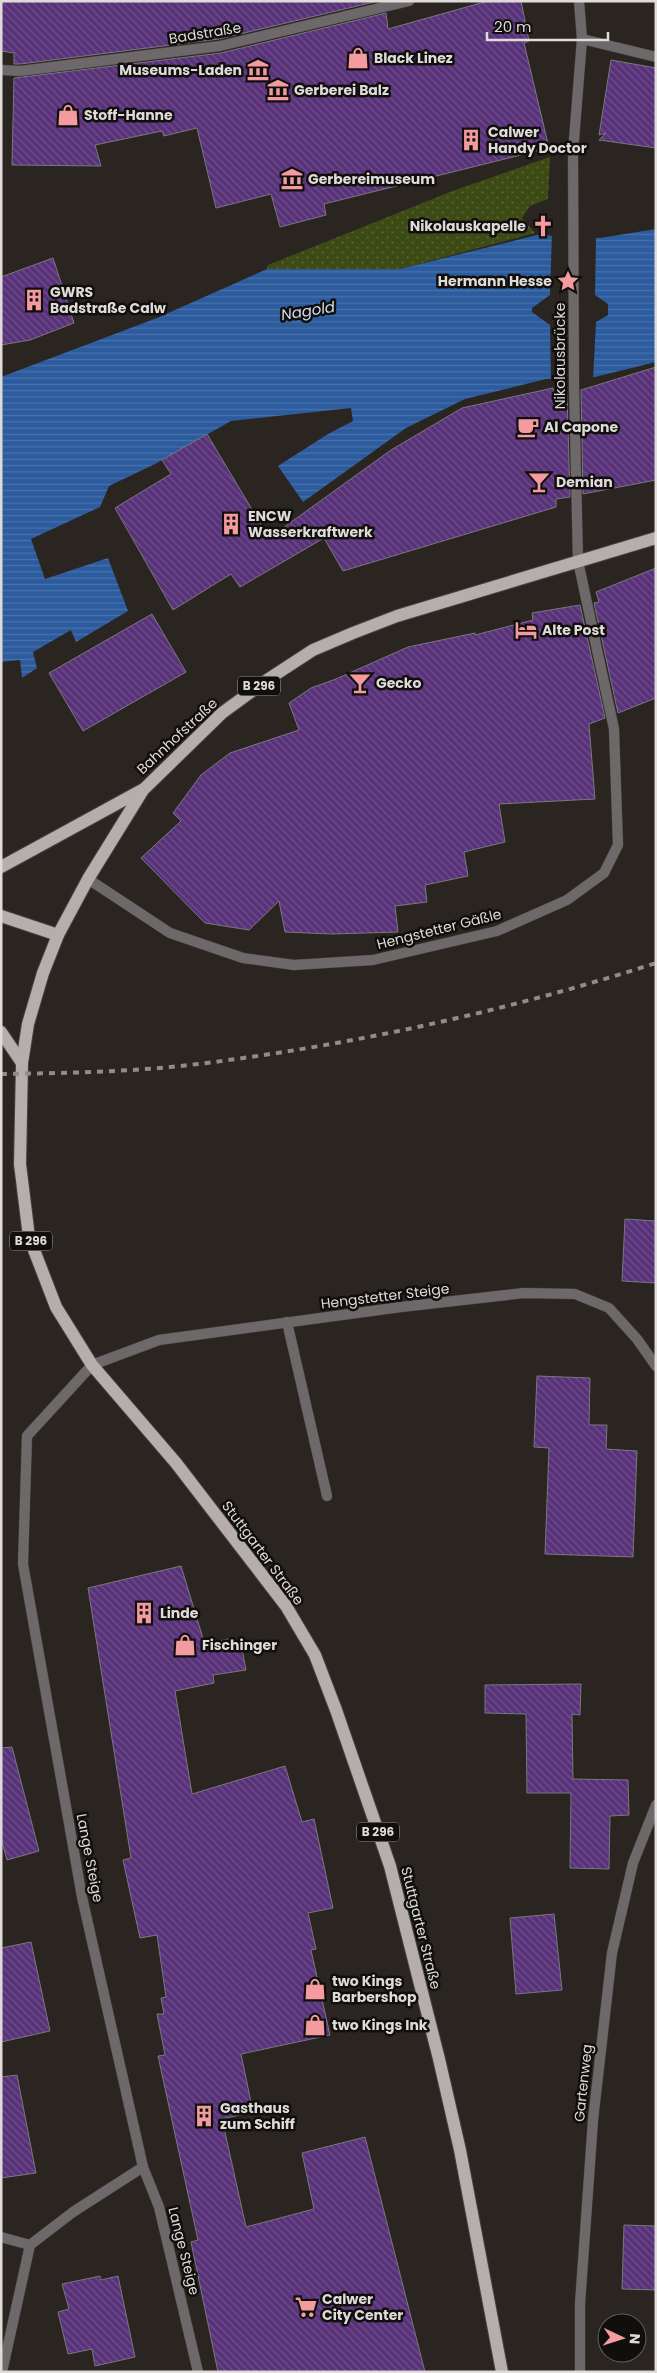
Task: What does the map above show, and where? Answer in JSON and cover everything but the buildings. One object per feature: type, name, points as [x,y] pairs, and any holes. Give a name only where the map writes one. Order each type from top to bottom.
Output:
[{"type":"main road","name":"B 296","points":[[578,560],[656,538]]},
{"type":"main road","name":"Bahnhofstraße","points":[[58,935],[88,879],[143,790],[222,714],[313,650],[397,616],[578,560]]},
{"type":"main road","points":[[1,867],[143,790]]},
{"type":"main road","points":[[1,916],[58,935]]},
{"type":"main road","name":"Stuttgarter Straße","points":[[58,935],[37,990],[28,1024],[22,1063],[20,1164],[29,1237],[56,1307],[92,1365],[176,1463],[286,1606],[314,1655],[336,1710],[390,1866],[460,2150],[502,2372]]},
{"type":"main road","points":[[1,1032],[22,1063]]},
{"type":"street","name":"Badstraße","points":[[1,70],[20,71],[220,46],[409,1]]},
{"type":"street","name":"Nikolausbrücke","points":[[578,560],[574,385],[573,152],[582,39],[579,1]]},
{"type":"street","points":[[582,39],[656,57]]},
{"type":"street","name":"Hengstetter Gäßle","points":[[88,879],[170,933],[243,958],[294,965],[372,960],[497,931],[567,900],[604,873],[618,845],[614,729],[578,560]]},
{"type":"street","name":"Hengstetter Steige","points":[[92,1365],[159,1340],[287,1322],[524,1294],[576,1294],[609,1308],[637,1339],[656,1366]]},
{"type":"street","points":[[287,1322],[327,1496]]},
{"type":"street","name":"Lange Steige","points":[[92,1365],[27,1436],[22,1564],[82,1897],[143,2167],[159,2207],[198,2372]]},
{"type":"street","name":"Gartenweg","points":[[580,2372],[580,2304],[592,2120],[612,1952],[633,1863],[656,1805]]},
{"type":"street","points":[[2,2372],[30,2245],[73,2212],[143,2167]]},
{"type":"street","points":[[1,2237],[30,2245]]},
{"type":"green space","points":[[550,157],[548,199],[530,206],[522,218],[535,233],[400,269],[267,269],[268,265],[455,190]]},
{"type":"water","name":"Nagold","points":[[656,229],[656,362],[595,377],[546,379],[465,399],[406,428],[303,502],[278,466],[328,434],[353,421],[351,408],[231,421],[155,464],[109,486],[100,507],[31,539],[45,579],[108,558],[128,611],[76,642],[71,630],[33,652],[37,668],[22,678],[20,660],[1,662],[1,377],[157,318],[267,269],[400,269],[537,235],[600,238]]},
{"type":"pier","points":[[552,233],[596,235],[595,295],[608,304],[608,315],[596,322],[593,379],[551,381],[550,325],[532,312],[532,308],[550,295]]},
{"type":"railway","points":[[1,1074],[100,1072],[174,1067],[314,1047],[486,1011],[656,963]]},
{"type":"place","name":"Black Linez","points":[[358,58]]},
{"type":"place","name":"Museums-Laden","points":[[258,70]]},
{"type":"place","name":"Gerberei Balz","points":[[278,90]]},
{"type":"place","name":"Stoff-Hanne","points":[[68,115]]},
{"type":"place","name":"Calwer Handy Doctor","points":[[471,140]]},
{"type":"place","name":"Gerbereimuseum","points":[[292,179]]},
{"type":"place","name":"Nikolauskapelle","points":[[543,226]]},
{"type":"place","name":"Hermann Hesse","points":[[568,281]]},
{"type":"place","name":"GWRS Badstraße Calw","points":[[34,300]]},
{"type":"place","name":"Al Capone","points":[[528,427]]},
{"type":"place","name":"Demian","points":[[539,482]]},
{"type":"place","name":"ENCW Wasserkraftwerk","points":[[231,524]]},
{"type":"place","name":"Alte Post","points":[[526,630]]},
{"type":"place","name":"Gecko","points":[[360,683]]},
{"type":"place","name":"Linde","points":[[144,1613]]},
{"type":"place","name":"Fischinger","points":[[185,1645]]},
{"type":"place","name":"two Kings Barbershop","points":[[315,1989]]},
{"type":"place","name":"two Kings Ink","points":[[315,2025]]},
{"type":"place","name":"Gasthaus zum Schiff","points":[[204,2116]]},
{"type":"place","name":"Calwer City Center","points":[[306,2307]]}]
